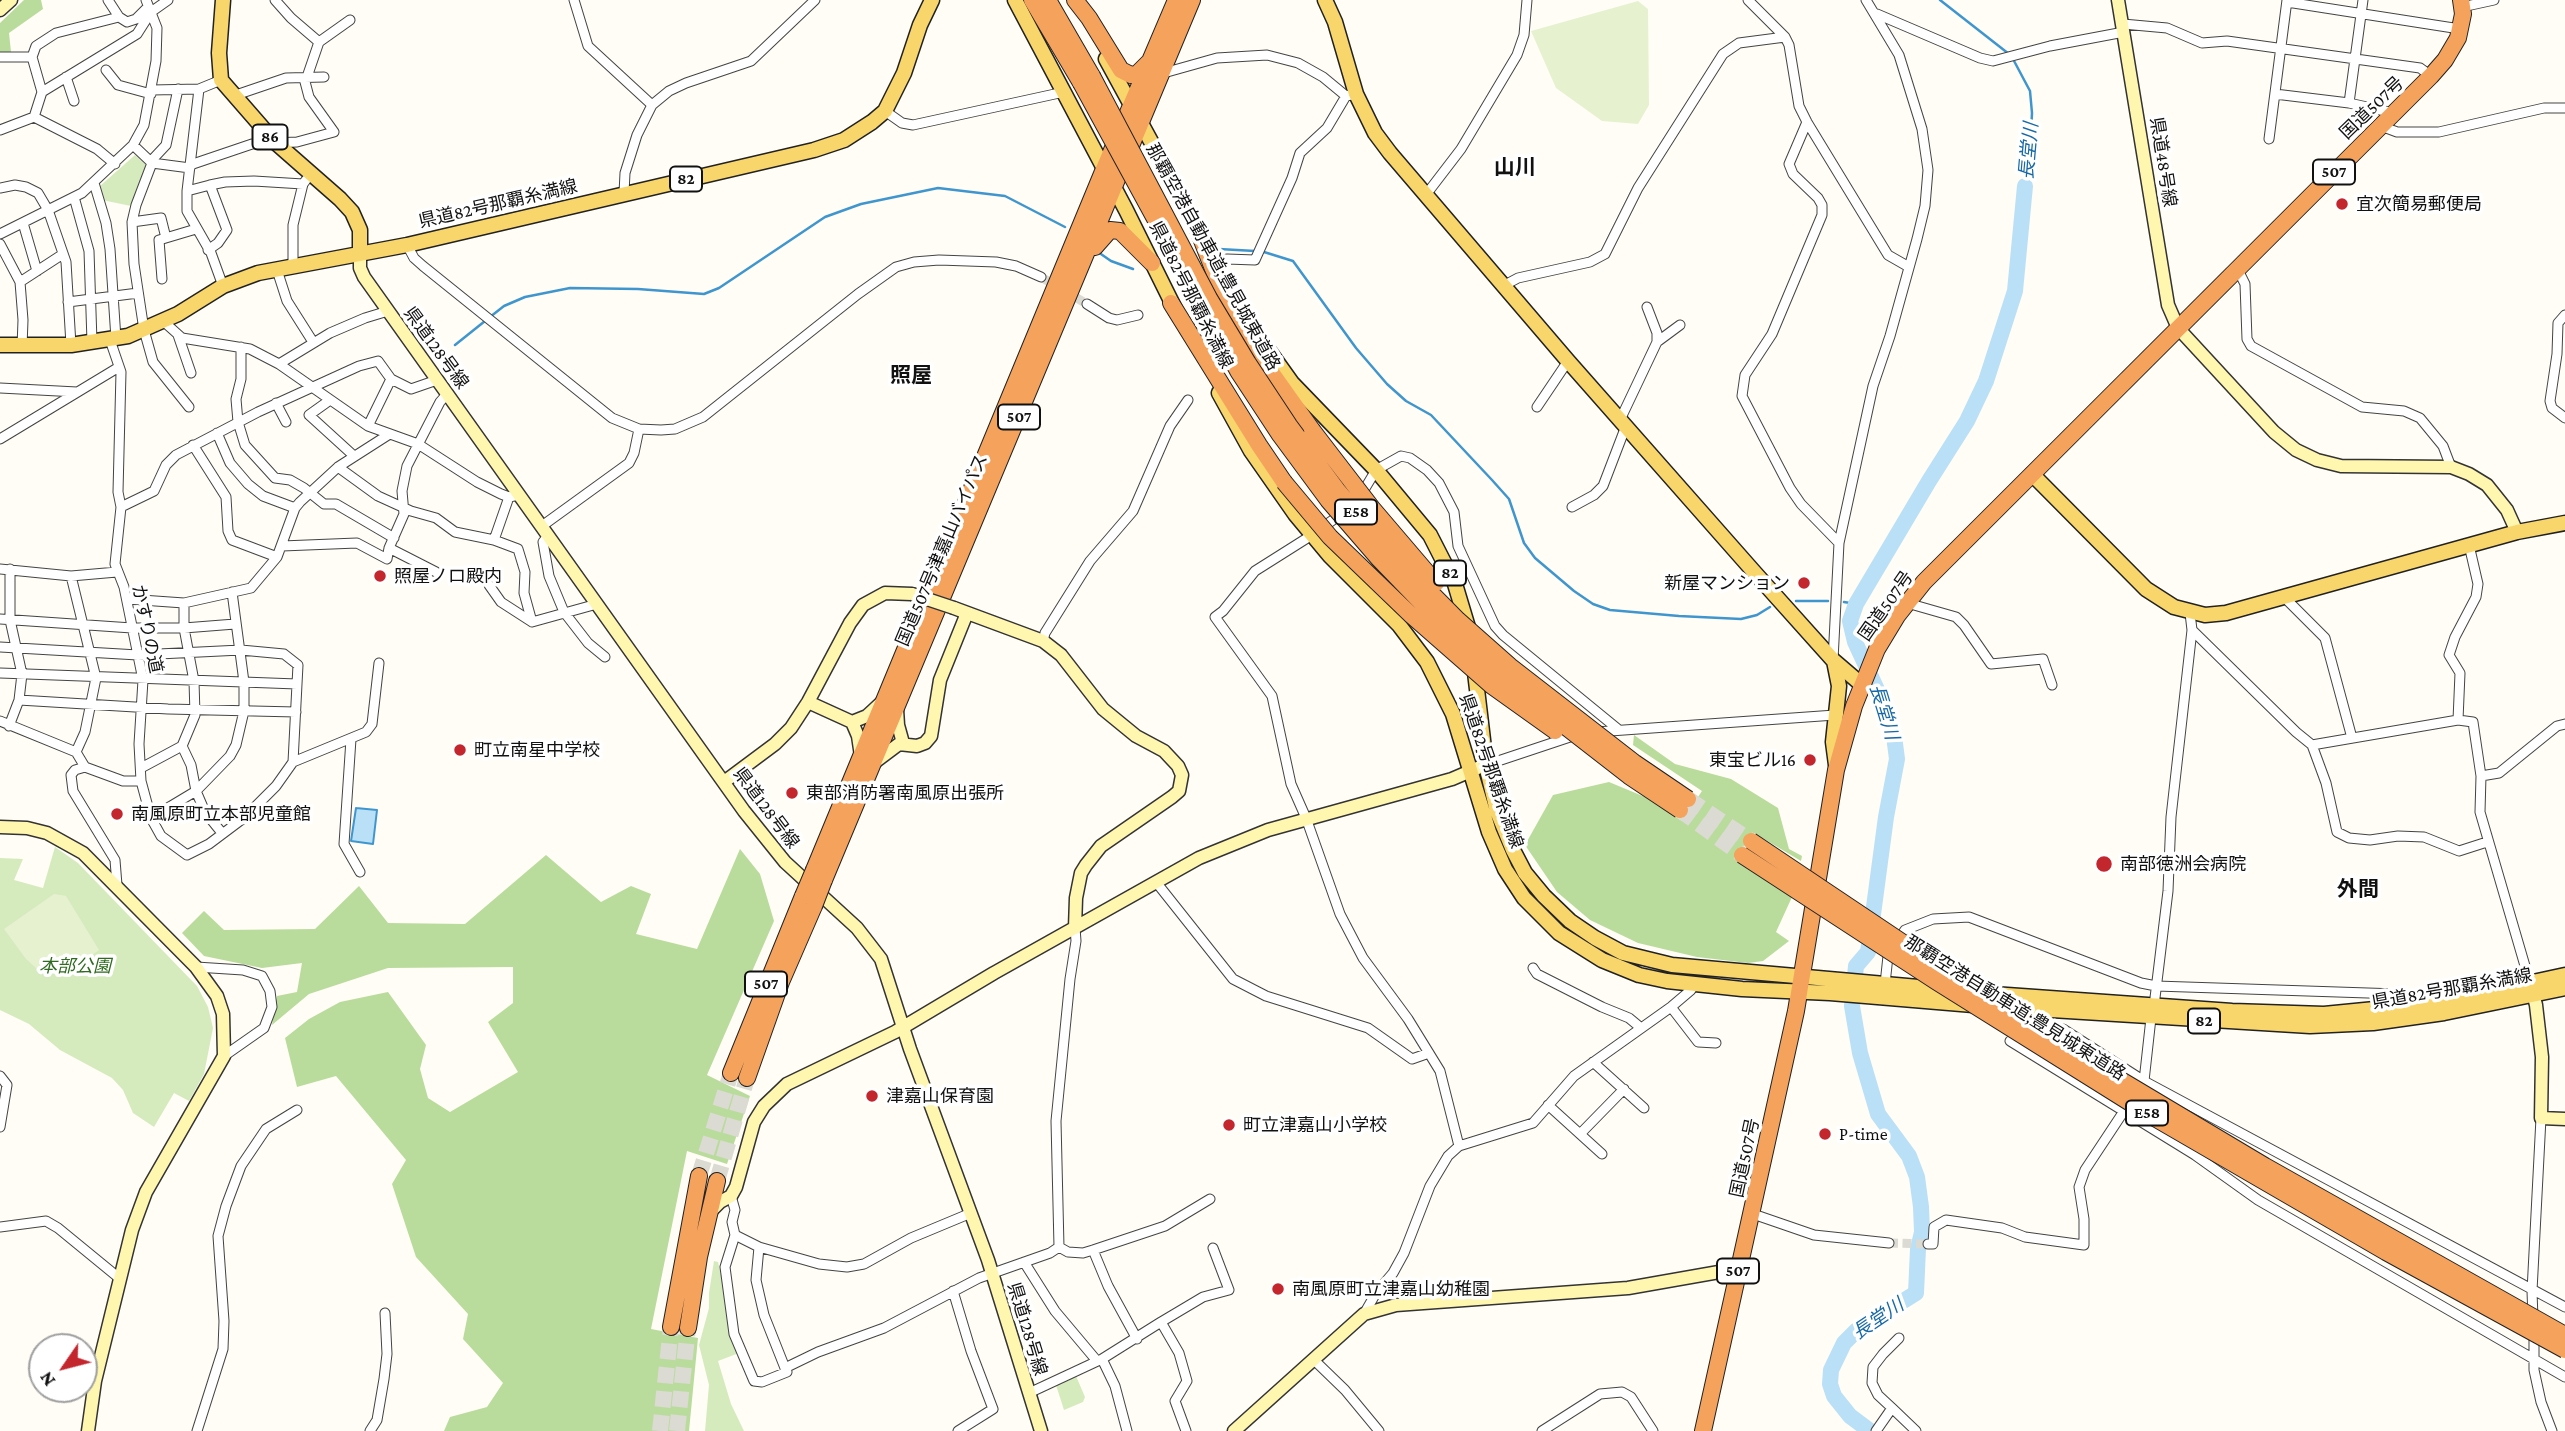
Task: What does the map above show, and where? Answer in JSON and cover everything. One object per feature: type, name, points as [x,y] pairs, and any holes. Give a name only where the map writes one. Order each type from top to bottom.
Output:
[{"type":"highway","name":"E58","points":[[1032,0],[1121,145]]},
{"type":"highway","name":"E58","points":[[1048,0],[1121,145]]},
{"type":"highway","points":[[1074,0],[1089,18],[1121,70],[1131,75],[1156,67]]},
{"type":"highway","name":"国道507号津嘉山バイパス","points":[[890,704],[1114,188],[1140,122],[1176,0]]},
{"type":"highway","name":"国道507号津嘉山バイパス","points":[[731,1073],[867,760],[1104,169],[1132,106],[1192,0]]},
{"type":"highway","name":"国道507号","points":[[1703,1431],[1753,1214],[1801,984],[1836,770],[1862,683],[1877,649],[1924,582],[2431,76],[2454,47],[2460,29],[2462,4]]},
{"type":"highway","name":"那覇空港自動車道;豊見城東道路","points":[[1121,145],[1238,371],[1280,435],[1328,500],[1379,559],[1437,619],[1499,675],[1684,805]]},
{"type":"highway","points":[[1196,225],[1215,274],[1263,361],[1312,430],[1386,525],[1449,596],[1632,769]]},
{"type":"highway","points":[[1083,264],[1104,235],[1114,229],[1127,236],[1152,263]]},
{"type":"highway","points":[[1171,303],[1259,446],[1284,482],[1330,537],[1454,653],[1531,715],[1632,769]]},
{"type":"highway","name":"那覇空港自動車道;豊見城東道路","points":[[1751,841],[1939,967],[2110,1074],[2276,1173],[2565,1335]]},
{"type":"highway","name":"那覇空港自動車道;豊見城東道路","points":[[1742,855],[1937,982],[2154,1117],[2374,1245],[2565,1350]]},
{"type":"highway","name":"国道507号津嘉山バイパス","points":[[747,1078],[808,901]]},
{"type":"highway","points":[[699,1176],[679,1328],[717,1181]]},
{"type":"main road","points":[[220,80],[223,0]]},
{"type":"main road","name":"県道82号那覇糸満線","points":[[0,345],[71,345],[113,340],[144,330],[223,286],[258,273],[407,245],[833,144],[855,135],[885,111],[904,73],[920,25],[932,0]]},
{"type":"main road","name":"県道82号那覇糸満線","points":[[1015,0],[1171,303],[1251,451],[1312,535],[1399,625],[1427,662],[1453,714],[1489,832],[1506,869],[1524,898],[1544,920],[1572,943],[1619,968],[1651,978],[1694,985],[1801,984],[1877,988],[2152,1012],[2413,1012],[2465,998],[2532,988],[2565,988]]},
{"type":"main road","name":"県道82号那覇糸満線","points":[[1074,0],[1252,327],[1292,383],[1376,470],[1430,535],[1455,584],[1472,646],[1486,765],[1502,827],[1525,873],[1570,921],[1623,953],[1672,965],[1801,984]]},
{"type":"main road","points":[[1327,1],[1335,22],[1351,95],[1375,133],[1425,196],[1568,361],[1833,660],[1862,683]]},
{"type":"main road","name":"86","points":[[220,80],[307,179],[340,199],[352,212],[360,230],[360,254]]},
{"type":"main road","points":[[2032,474],[2146,589],[2174,607],[2205,615],[2225,613],[2517,532],[2565,523]]},
{"type":"main road","points":[[1833,660],[1839,678],[1833,742],[1836,770]]},
{"type":"main road","name":"県道82号那覇糸満線","points":[[2532,988],[2565,975]]},
{"type":"street","points":[[0,10],[11,0]]},
{"type":"street","points":[[108,0],[119,17],[127,22],[149,6],[168,0]]},
{"type":"street","points":[[574,0],[588,46],[652,105]]},
{"type":"street","points":[[624,194],[623,182],[637,135],[652,105],[669,91],[686,83],[751,61],[815,0]]},
{"type":"street","points":[[1425,196],[1461,149],[1517,55],[1524,35],[1527,0]]},
{"type":"street","points":[[1748,0],[1785,37],[1789,45],[1798,106],[1888,255],[1909,267]]},
{"type":"street","points":[[1833,660],[1839,543],[1873,386],[1890,336],[1925,206],[1928,170],[1922,129],[1899,55],[1866,0]]},
{"type":"street","name":"県道48号線","points":[[2118,0],[2168,304],[2178,328]]},
{"type":"street","points":[[2349,103],[2363,0]]},
{"type":"street","points":[[2462,4],[2494,0]]},
{"type":"street","points":[[2269,139],[2287,1],[2460,29]]},
{"type":"street","points":[[282,3],[319,42]]},
{"type":"street","points":[[42,92],[137,34],[149,6]]},
{"type":"street","points":[[2,230],[23,223],[74,197],[94,183],[133,145],[144,125],[151,92],[157,28],[149,6]]},
{"type":"street","points":[[1875,13],[1980,58],[1993,61],[2124,28],[2167,28],[2202,43],[2227,41],[2420,68],[2431,76]]},
{"type":"street","points":[[34,117],[42,92],[32,57],[36,46],[45,38],[119,17]]},
{"type":"street","points":[[133,145],[151,162],[190,167],[252,144],[297,142],[334,132],[309,97],[305,78],[319,42],[350,20]]},
{"type":"street","points":[[1503,286],[1518,278],[1590,262],[1605,254],[1638,188],[1723,54],[1739,43],[1785,37]]},
{"type":"street","points":[[1156,67],[1217,58],[1267,55],[1298,63],[1351,95],[1327,128],[1300,153],[1292,178],[1255,260],[1227,259],[1218,265]]},
{"type":"street","points":[[0,57],[32,57]]},
{"type":"street","points":[[106,70],[118,85],[151,92],[199,89],[220,80]]},
{"type":"street","points":[[66,77],[74,101]]},
{"type":"street","points":[[233,96],[286,78],[324,77]]},
{"type":"street","points":[[178,89],[167,143],[151,162],[132,222],[138,293],[153,362],[189,407]]},
{"type":"street","points":[[199,89],[187,211],[223,286]]},
{"type":"street","points":[[885,111],[902,123],[913,125],[1064,92]]},
{"type":"street","points":[[2275,94],[2349,103],[2395,113]]},
{"type":"street","points":[[2381,126],[2397,132],[2439,132],[2544,108],[2565,108]]},
{"type":"street","points":[[0,130],[34,117],[97,149],[115,164]]},
{"type":"street","points":[[1807,122],[1789,164],[1793,174],[1818,198],[1822,205],[1822,215],[1772,334],[1745,375],[1742,396],[1790,488],[1801,504],[1839,543]]},
{"type":"street","points":[[187,191],[225,182],[307,179],[293,225],[293,267]]},
{"type":"street","points":[[94,183],[108,236],[113,340],[121,372],[118,492],[121,507],[115,564],[117,572]]},
{"type":"street","points":[[0,188],[15,185],[26,187],[38,193],[48,210],[66,262],[71,345]]},
{"type":"street","points":[[208,250],[218,243],[227,230],[210,185]]},
{"type":"street","points":[[74,197],[89,251],[92,342]]},
{"type":"street","points":[[132,222],[161,218],[166,238]]},
{"type":"street","points":[[23,223],[37,271]]},
{"type":"street","points":[[162,279],[159,240],[196,229]]},
{"type":"street","points":[[0,244],[20,282],[22,346]]},
{"type":"street","points":[[407,245],[414,258],[423,266],[612,418],[639,429],[675,429],[703,417],[896,267],[914,262],[940,260],[996,262],[1016,265],[1041,277]]},
{"type":"street","points":[[20,282],[62,254]]},
{"type":"street","name":"県道128号線","points":[[360,254],[360,268],[364,277],[447,394],[514,496],[545,531],[724,782],[777,853],[857,928],[874,949],[885,971],[923,1086],[992,1273],[1041,1431]]},
{"type":"street","points":[[2237,268],[2245,284],[2246,339],[2251,346],[2362,407],[2404,411],[2420,418],[2443,446],[2451,467]]},
{"type":"street","points":[[276,270],[287,301],[313,342]]},
{"type":"street","points":[[68,302],[138,293]]},
{"type":"street","points":[[1087,304],[1117,320],[1138,315]]},
{"type":"street","points":[[1572,507],[1594,495],[1603,486],[1623,423],[1657,342],[1657,333],[1647,307]]},
{"type":"street","points":[[279,364],[313,342],[365,318],[388,311]]},
{"type":"street","points":[[2565,315],[2558,323],[2557,355],[2550,401],[2552,408],[2565,418]]},
{"type":"street","points":[[163,321],[182,338],[241,347],[279,364],[368,426],[418,444],[477,482],[514,496],[494,540]]},
{"type":"street","points":[[1657,342],[1680,324]]},
{"type":"street","points":[[2178,328],[2274,432],[2296,450],[2317,460],[2341,466],[2451,467],[2487,485],[2507,510],[2517,532]]},
{"type":"street","points":[[178,335],[191,373]]},
{"type":"street","points":[[241,347],[241,379],[236,399],[238,422],[245,445],[275,478],[290,480],[311,491],[324,504],[337,504],[394,538]]},
{"type":"street","points":[[121,507],[154,491],[166,465],[176,454],[276,403],[359,366],[378,361],[391,379],[411,389],[437,380]]},
{"type":"street","points":[[1537,407],[1568,361]]},
{"type":"street","points":[[0,439],[119,367]]},
{"type":"street","points":[[368,426],[391,379]]},
{"type":"street","points":[[0,388],[77,392]]},
{"type":"street","points":[[282,546],[357,543],[387,559],[404,514],[404,479],[418,444],[447,394]]},
{"type":"street","points":[[330,400],[309,415],[354,456]]},
{"type":"street","points":[[1043,641],[1045,633],[1090,561],[1133,511],[1170,426],[1188,400]]},
{"type":"street","points":[[276,403],[286,422]]},
{"type":"street","points":[[605,657],[588,643],[564,612],[547,564],[543,542],[545,531],[629,463],[639,429]]},
{"type":"street","points":[[218,433],[230,463],[248,484],[263,496],[295,508]]},
{"type":"street","points":[[127,599],[184,603],[251,588],[277,557],[295,508],[338,467],[388,435]]},
{"type":"street","points":[[193,445],[226,496],[228,531],[232,540],[277,557]]},
{"type":"street","points":[[1459,1146],[1440,1071],[1363,958],[1340,914],[1287,771],[1272,696],[1215,617],[1255,571],[1354,505],[1376,470],[1401,456],[1409,458],[1427,470],[1439,483],[1454,512],[1458,545],[1495,626],[1619,730]]},
{"type":"street","points":[[338,467],[378,496],[436,518],[456,531],[494,540],[518,550],[525,572],[524,593],[532,622]]},
{"type":"street","points":[[2458,720],[2460,673],[2449,655],[2455,637],[2476,597],[2478,584],[2469,545]]},
{"type":"street","points":[[389,548],[436,572]]},
{"type":"street","points":[[5,569],[5,620],[22,674],[19,700],[4,723],[76,752],[85,767],[122,781],[141,781]]},
{"type":"street","name":"かすりの道","points":[[5,569],[71,576],[117,572],[127,599],[143,680],[139,744],[141,781],[150,818]]},
{"type":"street","points":[[71,576],[96,678],[85,732],[76,752]]},
{"type":"street","points":[[489,585],[501,602],[532,622]]},
{"type":"street","points":[[0,647],[138,655],[241,650],[284,654],[298,665],[293,762],[276,786],[245,817],[209,844],[187,855],[160,836],[150,818],[196,791],[230,757],[240,732],[244,711],[244,682],[241,650],[235,624],[232,592]]},
{"type":"street","points":[[724,782],[775,744],[791,727],[863,605],[886,593],[898,592],[961,610],[1043,641],[1061,655],[1103,709],[1136,736],[1164,751],[1178,766],[1182,775],[1179,791],[1101,846],[1081,873],[1076,898],[1076,941],[1056,1121],[1059,1247]]},
{"type":"street","points":[[2284,597],[2325,638],[2352,738]]},
{"type":"street","points":[[141,768],[181,746],[192,724],[196,708],[184,628],[184,603]]},
{"type":"street","points":[[1907,603],[1959,620],[1991,664],[2043,659],[2052,685]]},
{"type":"street","points":[[532,622],[597,604]]},
{"type":"street","points":[[808,702],[852,722],[867,760],[903,743],[917,747],[925,743],[931,736],[940,680],[961,610]]},
{"type":"street","points":[[1928,1244],[1933,1244],[1934,1227],[1945,1220],[2002,1228],[2025,1237],[2084,1245],[2084,1219],[2079,1187],[2085,1170],[2144,1081],[2168,891],[2171,817],[2192,630],[2190,613]]},
{"type":"street","points":[[5,620],[132,628],[235,624]]},
{"type":"street","points":[[2192,630],[2296,732],[2312,744],[2326,783],[2337,832],[2348,838],[2370,840],[2398,836],[2424,837],[2459,851],[2487,842]]},
{"type":"street","points":[[293,762],[366,732],[372,724],[379,663]]},
{"type":"street","points":[[0,673],[297,684]]},
{"type":"street","points":[[19,700],[168,709],[296,712]]},
{"type":"street","points":[[852,722],[890,704],[903,743]]},
{"type":"street","points":[[709,1213],[731,1196],[736,1188],[754,1122],[775,1093],[799,1078],[904,1027],[1199,858],[1242,839],[1306,818],[1452,779],[1584,733],[1835,715]]},
{"type":"street","points":[[2312,744],[2458,720],[2473,722],[2481,776],[2480,812],[2532,988],[2542,1057],[2532,1290],[2534,1361],[2541,1402],[2552,1431]]},
{"type":"street","points":[[2481,776],[2499,774],[2557,726],[2565,724]]},
{"type":"street","points":[[351,739],[344,844],[360,872]]},
{"type":"street","points":[[181,746],[191,765],[196,791],[205,812],[222,833]]},
{"type":"street","points":[[85,767],[71,775],[73,791],[115,860],[117,885]]},
{"type":"street","points":[[0,827],[27,828],[47,833],[83,853],[117,885],[196,967],[217,996],[223,1014],[224,1056]]},
{"type":"street","points":[[1156,882],[1233,979],[1266,996],[1368,1028],[1412,1059],[1429,1052]]},
{"type":"street","points":[[1877,988],[1888,956],[1905,930],[1921,922],[1955,917],[1981,921],[2141,983],[2156,986],[2398,993],[2408,997],[2413,1012]]},
{"type":"street","points":[[88,1431],[95,1381],[119,1278],[146,1192],[224,1056],[264,1028],[272,1007],[270,991],[262,976],[243,970],[196,967]]},
{"type":"street","points":[[1533,968],[1537,974],[1629,1018],[1641,1028]]},
{"type":"street","points":[[1234,1431],[1364,1314],[1404,1253],[1438,1169],[1459,1146],[1533,1122],[1574,1076],[1671,1007],[1694,985]]},
{"type":"street","points":[[1671,1007],[1698,1042],[1716,1043]]},
{"type":"street","points":[[2565,1307],[2144,1081],[2063,1030],[2010,1041],[2195,1155],[2258,1200],[2565,1377]]},
{"type":"street","points":[[1593,1062],[1644,1108]]},
{"type":"street","points":[[0,1076],[8,1085],[0,1127]]},
{"type":"street","points":[[1580,1134],[1624,1090]]},
{"type":"street","points":[[1548,1105],[1602,1154]]},
{"type":"street","points":[[197,1431],[223,1349],[224,1321],[218,1236],[226,1206],[241,1166],[266,1129],[298,1110]]},
{"type":"street","points":[[2541,1118],[2565,1119]]},
{"type":"street","points":[[731,1196],[735,1210],[732,1222],[734,1235],[725,1267],[734,1334],[754,1381],[762,1382],[787,1371]]},
{"type":"street","points":[[1059,1247],[1068,1252],[1083,1253],[1093,1250],[1166,1226],[1210,1199]]},
{"type":"street","points":[[734,1235],[759,1247],[819,1264],[857,1266],[937,1226],[971,1213]]},
{"type":"street","points":[[1753,1214],[1814,1235],[1889,1244]]},
{"type":"street","points":[[0,1227],[46,1221],[119,1278]]},
{"type":"street","points":[[759,1247],[757,1280],[764,1315],[785,1368],[818,1352],[884,1328],[992,1273],[1059,1247]]},
{"type":"street","points":[[1029,1393],[1100,1360],[1203,1297],[1229,1290],[1213,1248]]},
{"type":"street","points":[[1093,1250],[1108,1286],[1136,1339]]},
{"type":"street","points":[[1024,1262],[1055,1311],[1100,1360],[1115,1386],[1127,1431]]},
{"type":"street","points":[[1364,1314],[1396,1305],[1628,1288],[1719,1272],[1737,1275]]},
{"type":"street","points":[[953,1292],[993,1409],[958,1431]]},
{"type":"street","points":[[370,1431],[377,1420],[384,1379],[387,1354],[385,1313]]},
{"type":"street","points":[[1161,1322],[1179,1353],[1187,1381],[1175,1401],[1186,1431]]},
{"type":"street","points":[[1899,1338],[1873,1367],[1872,1383],[1878,1395],[1916,1431]]},
{"type":"street","points":[[1313,1359],[1345,1390],[1379,1431]]},
{"type":"street","points":[[1542,1431],[1600,1394],[1622,1392],[1630,1397],[1653,1431]]},
{"type":"street","points":[[1876,1431],[1892,1408]]},
{"type":"green space","points":[[24,0],[41,0],[43,9],[9,33],[11,52],[0,52],[0,23]]},
{"type":"green space","points":[[1638,1],[1648,9],[1649,105],[1638,124],[1602,121],[1556,88],[1531,31]]},
{"type":"green space","points":[[135,155],[147,166],[131,206],[102,200],[100,186]]},
{"type":"green space","points":[[1634,735],[1675,764],[1731,779],[1778,808],[1789,849],[1802,856],[1801,861],[1754,833],[1736,857],[1792,897],[1776,932],[1789,941],[1763,961],[1748,963],[1697,957],[1638,943],[1590,920],[1557,892],[1525,845],[1553,795],[1609,782],[1645,797],[1682,821],[1702,791],[1633,745]]},
{"type":"green space","name":"本部公園","points":[[55,847],[78,863],[197,986],[208,1007],[213,1028],[204,1074],[189,1101],[174,1093],[154,1127],[133,1113],[123,1090],[112,1078],[60,1050],[29,1024],[0,1010],[0,858],[23,859],[14,880],[43,888]]},
{"type":"green space","points":[[740,849],[760,874],[774,921],[707,1075],[750,1096],[727,1164],[687,1151],[651,1329],[698,1338],[689,1431],[444,1431],[450,1417],[487,1407],[503,1383],[463,1339],[468,1314],[416,1257],[392,1184],[406,1160],[336,1076],[297,1087],[285,1038],[309,1019],[340,1002],[388,992],[426,1045],[420,1069],[428,1098],[450,1112],[518,1072],[488,1022],[513,1003],[513,967],[388,968],[309,994],[272,1025],[277,996],[297,992],[302,963],[262,968],[204,956],[182,933],[204,911],[224,930],[315,929],[359,886],[388,923],[465,924],[546,855],[601,902],[631,886],[651,894],[636,934],[697,949]]},
{"type":"green space","points":[[54,894],[66,896],[99,950],[72,969],[57,973],[36,968],[4,929]]},
{"type":"green space","points":[[714,1261],[718,1262],[739,1353],[718,1361],[731,1404],[744,1431],[705,1431],[709,1385],[699,1345],[709,1308]]},
{"type":"green space","points":[[1076,1376],[1085,1397],[1083,1402],[1064,1410],[1056,1385]]},
{"type":"water","points":[[356,808],[377,810],[373,844],[351,841]]},
{"type":"waterway","name":"長堂川","points":[[1940,0],[2009,54]]},
{"type":"waterway","name":"長堂川","points":[[2013,59],[2030,91],[2030,152],[2025,186]]},
{"type":"waterway","name":"長堂川","points":[[1870,1431],[1850,1416],[1834,1396],[1830,1384],[1831,1370],[1844,1343],[1857,1330],[1916,1293],[1918,1249],[1922,1232],[1917,1177],[1909,1156],[1878,1114],[1860,1053],[1852,1006],[1856,966],[1868,952],[1886,817],[1897,759],[1886,709],[1855,642],[1850,621],[1856,604],[1967,421],[1986,381],[2015,291],[2025,186]]},
{"type":"waterway","points":[[490,317],[504,306],[525,297],[570,288],[704,294],[719,288],[825,217],[861,204],[938,188],[1005,196],[1065,227]]},
{"type":"waterway","points":[[1219,249],[1255,251]]},
{"type":"waterway","points":[[1098,252],[1111,261],[1133,269]]},
{"type":"waterway","points":[[1264,252],[1293,261],[1356,348],[1387,384],[1406,401],[1431,415],[1509,499],[1524,543],[1535,558],[1574,591],[1593,604],[1610,610],[1679,616],[1741,619],[1757,615],[1770,607]]},
{"type":"waterway","points":[[455,345],[485,321]]},
{"type":"waterway","points":[[1796,601],[1828,601]]},
{"type":"waterway","points":[[1844,602],[1856,604]]},
{"type":"tunnel","points":[[1041,277],[1087,304]]},
{"type":"tunnel","points":[[1688,799],[1751,841]]},
{"type":"tunnel","points":[[1680,810],[1742,855]]},
{"type":"tunnel","points":[[699,1176],[731,1073]]},
{"type":"tunnel","points":[[717,1181],[747,1078]]},
{"type":"tunnel","points":[[1889,1243],[1928,1244]]},
{"type":"tunnel","points":[[660,1431],[671,1327]]},
{"type":"tunnel","points":[[677,1431],[688,1328]]},
{"type":"place","name":"宜次簡易郵便局","points":[[2342,204]]},
{"type":"place","name":"照屋ノロ殿内","points":[[380,576]]},
{"type":"place","name":"新屋マンション","points":[[1804,583]]},
{"type":"place","name":"町立南星中学校","points":[[460,750]]},
{"type":"place","name":"東宝ビル16","points":[[1810,760]]},
{"type":"place","name":"東部消防署南風原出張所","points":[[792,793]]},
{"type":"place","name":"南風原町立本部児童館","points":[[117,814]]},
{"type":"place","name":"南部徳洲会病院","points":[[2104,864]]},
{"type":"place","name":"津嘉山保育園","points":[[872,1096]]},
{"type":"place","name":"町立津嘉山小学校","points":[[1229,1125]]},
{"type":"place","name":"P-time","points":[[1825,1134]]},
{"type":"place","name":"南風原町立津嘉山幼稚園","points":[[1278,1289]]},
{"type":"district","name":"山川","points":[[1515,168]]},
{"type":"district","name":"照屋","points":[[911,376]]},
{"type":"district","name":"外間","points":[[2358,890]]}]
